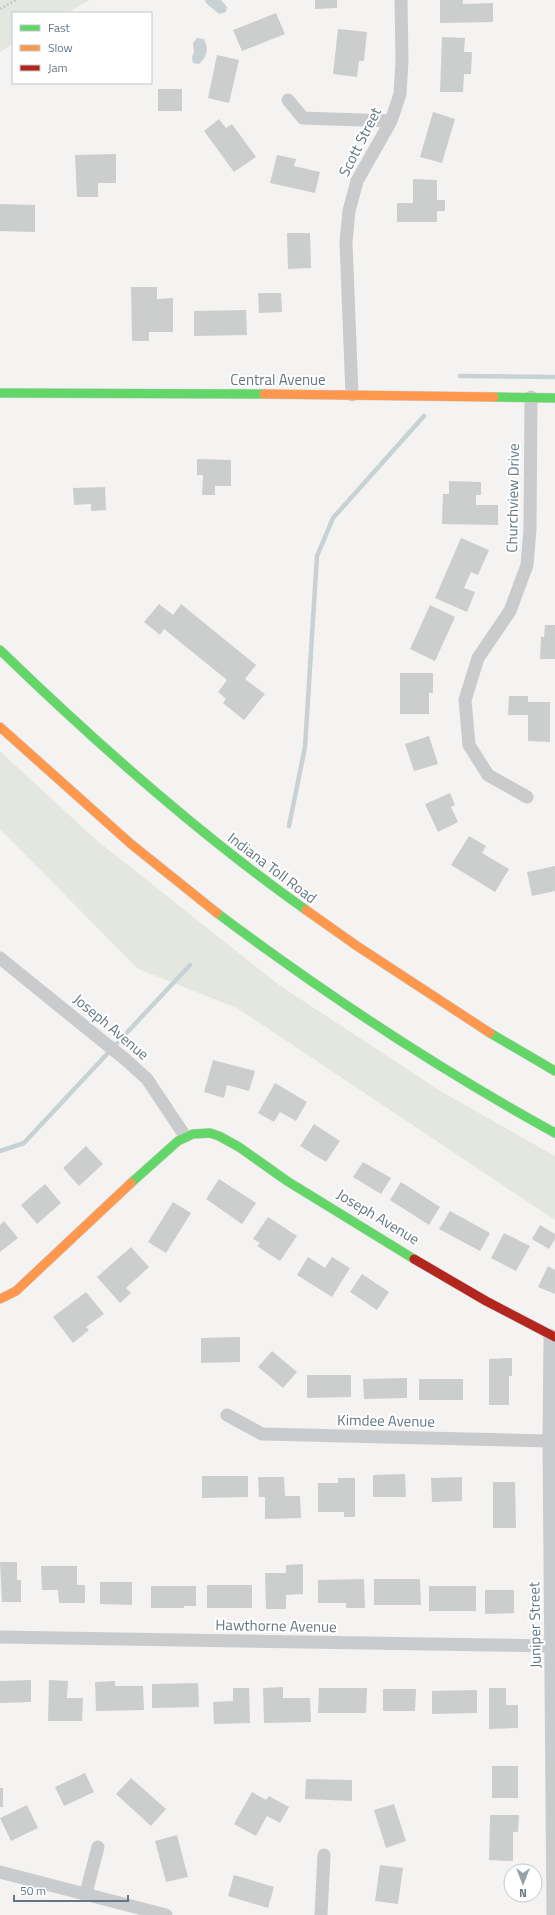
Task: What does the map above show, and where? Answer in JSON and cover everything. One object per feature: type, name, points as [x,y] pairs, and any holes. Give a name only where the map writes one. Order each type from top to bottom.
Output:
[{"type":"main road","name":"Central Avenue","points":[[0,393],[555,398]]},
{"type":"main road","name":"Indiana Toll Road","points":[[0,650],[119,762],[182,816],[271,886],[362,950],[461,1015],[555,1071]]},
{"type":"main road","points":[[0,727],[83,803],[151,861],[243,933],[342,1003],[449,1072],[555,1133]]},
{"type":"main road","name":"Joseph Avenue","points":[[0,1299],[16,1291],[169,1148],[185,1136],[198,1132],[211,1133],[227,1139],[280,1176],[471,1293],[553,1336]]},
{"type":"street","name":"Scott Street","points":[[352,395],[346,242],[349,211],[357,181],[390,122],[400,94],[402,62],[401,0]]},
{"type":"street","points":[[288,100],[303,118],[390,122]]},
{"type":"street","name":"Churchview Drive","points":[[526,797],[488,775],[469,745],[465,700],[478,658],[510,610],[528,565],[530,529],[531,397]]},
{"type":"street","name":"Joseph Avenue","points":[[0,958],[126,1060],[147,1079],[185,1136]]},
{"type":"street","name":"Juniper Street","points":[[553,1336],[549,1441],[553,1915]]},
{"type":"street","name":"Kimdee Avenue","points":[[228,1415],[262,1434],[549,1441]]},
{"type":"street","name":"Hawthorne Avenue","points":[[0,1637],[551,1646]]},
{"type":"street","points":[[86,1894],[98,1848]]},
{"type":"street","points":[[321,1915],[324,1855]]},
{"type":"street","points":[[0,1872],[166,1915]]},
{"type":"path","points":[[0,9],[16,0]]},
{"type":"shaded area","points":[[0,0],[90,0],[69,12],[12,12],[12,45],[0,52]]},
{"type":"shaded area","points":[[205,0],[221,0],[227,7],[226,12],[219,14],[206,3]]},
{"type":"shaded area","points":[[197,38],[204,39],[207,49],[204,59],[199,64],[193,63],[192,57],[194,52],[193,43]]},
{"type":"shaded area","points":[[0,751],[95,839],[279,985],[442,1092],[555,1156],[555,1220],[237,1008],[138,969],[0,829]]},
{"type":"building","points":[[315,0],[337,0],[337,8],[315,9]]},
{"type":"building","points":[[440,0],[463,0],[463,4],[493,3],[493,22],[440,23]]},
{"type":"building","points":[[276,13],[285,34],[242,51],[233,30]]},
{"type":"building","points":[[338,29],[367,32],[364,61],[359,61],[357,77],[333,74]]},
{"type":"building","points":[[442,37],[465,38],[464,52],[472,52],[471,74],[464,74],[463,92],[440,92]]},
{"type":"building","points":[[217,55],[239,60],[229,103],[208,98]]},
{"type":"building","points":[[158,89],[182,89],[182,111],[158,111]]},
{"type":"building","points":[[433,112],[455,119],[442,163],[420,157]]},
{"type":"building","points":[[219,119],[226,128],[232,124],[256,157],[234,172],[204,131]]},
{"type":"building","points":[[116,154],[116,183],[98,183],[98,197],[77,197],[75,155]]},
{"type":"building","points":[[277,155],[296,159],[294,166],[320,172],[315,193],[270,183]]},
{"type":"building","points":[[413,179],[437,180],[437,200],[445,200],[445,211],[437,211],[437,222],[397,222],[397,203],[413,203]]},
{"type":"building","points":[[0,204],[35,205],[35,232],[0,231]]},
{"type":"building","points":[[287,233],[310,233],[311,268],[288,269]]},
{"type":"building","points":[[131,287],[157,287],[157,299],[173,298],[173,332],[149,332],[149,341],[132,341]]},
{"type":"building","points":[[258,293],[281,293],[282,312],[259,313]]},
{"type":"building","points":[[246,310],[247,335],[194,336],[194,311]]},
{"type":"building","points":[[197,459],[231,460],[231,486],[215,486],[215,495],[202,495],[203,475],[197,475]]},
{"type":"building","points":[[449,481],[481,482],[481,495],[476,495],[476,505],[498,505],[498,525],[442,524],[443,494],[449,494]]},
{"type":"building","points":[[105,487],[106,510],[91,511],[91,504],[74,505],[73,488]]},
{"type":"building","points":[[461,538],[489,550],[478,575],[471,572],[464,588],[475,592],[467,612],[435,598]]},
{"type":"building","points":[[159,604],[173,615],[181,604],[256,665],[245,679],[265,694],[244,720],[223,703],[226,699],[218,692],[227,680],[164,629],[160,635],[144,622]]},
{"type":"building","points":[[430,605],[455,617],[435,661],[410,649]]},
{"type":"building","points":[[545,625],[555,625],[555,659],[540,659],[541,637],[544,637]]},
{"type":"building","points":[[400,673],[433,673],[433,693],[429,693],[429,714],[400,714]]},
{"type":"building","points":[[509,696],[528,696],[528,702],[550,702],[550,742],[528,741],[528,715],[508,715]]},
{"type":"building","points":[[429,736],[438,764],[414,771],[405,744]]},
{"type":"building","points":[[450,793],[455,805],[451,807],[458,822],[438,832],[425,804]]},
{"type":"building","points":[[469,836],[486,846],[482,853],[509,869],[495,892],[451,865]]},
{"type":"building","points":[[555,866],[555,891],[532,896],[527,872]]},
{"type":"building","points":[[213,1060],[255,1071],[249,1091],[227,1085],[224,1098],[204,1092]]},
{"type":"building","points":[[275,1083],[307,1102],[296,1121],[280,1112],[274,1122],[258,1113]]},
{"type":"building","points":[[314,1124],[340,1141],[326,1162],[300,1146]]},
{"type":"building","points":[[86,1146],[103,1164],[79,1186],[63,1168]]},
{"type":"building","points":[[363,1162],[391,1178],[381,1194],[353,1177]]},
{"type":"building","points":[[219,1179],[256,1203],[242,1224],[206,1199]]},
{"type":"building","points":[[401,1182],[440,1207],[429,1225],[390,1200]]},
{"type":"building","points":[[45,1184],[61,1203],[37,1224],[21,1205]]},
{"type":"building","points":[[173,1202],[191,1213],[166,1253],[148,1242]]},
{"type":"building","points":[[450,1211],[490,1233],[480,1251],[439,1229]]},
{"type":"building","points":[[268,1217],[297,1236],[280,1261],[257,1246],[260,1243],[253,1239]]},
{"type":"building","points":[[4,1221],[18,1238],[0,1252],[0,1225]]},
{"type":"building","points":[[540,1225],[555,1234],[555,1239],[549,1249],[532,1239]]},
{"type":"building","points":[[504,1233],[530,1246],[516,1271],[491,1258]]},
{"type":"building","points":[[131,1247],[149,1267],[126,1288],[131,1293],[120,1303],[97,1277]]},
{"type":"building","points":[[308,1257],[325,1268],[332,1257],[350,1268],[332,1297],[297,1275]]},
{"type":"building","points":[[548,1266],[555,1270],[555,1294],[538,1287]]},
{"type":"building","points":[[362,1274],[389,1292],[377,1310],[350,1292]]},
{"type":"building","points":[[86,1292],[104,1314],[86,1327],[89,1330],[73,1343],[53,1317]]},
{"type":"building","points":[[240,1337],[240,1362],[201,1363],[201,1338]]},
{"type":"building","points":[[272,1351],[297,1372],[283,1388],[258,1367]]},
{"type":"building","points":[[512,1358],[512,1376],[509,1376],[509,1405],[489,1405],[489,1359]]},
{"type":"building","points":[[307,1375],[351,1375],[351,1397],[307,1398]]},
{"type":"building","points":[[407,1378],[407,1398],[364,1399],[363,1379]]},
{"type":"building","points":[[419,1379],[463,1379],[463,1400],[419,1400]]},
{"type":"building","points":[[405,1474],[406,1497],[373,1497],[373,1475]]},
{"type":"building","points":[[202,1476],[248,1476],[248,1497],[202,1498]]},
{"type":"building","points":[[258,1477],[284,1477],[285,1496],[300,1496],[301,1518],[265,1519],[265,1497],[259,1497]]},
{"type":"building","points":[[462,1477],[462,1501],[432,1502],[431,1478]]},
{"type":"building","points":[[338,1478],[355,1478],[355,1517],[344,1517],[344,1512],[318,1512],[318,1483],[338,1483]]},
{"type":"building","points":[[493,1482],[515,1482],[516,1528],[493,1528]]},
{"type":"building","points":[[0,1562],[17,1562],[17,1580],[21,1580],[21,1602],[2,1602]]},
{"type":"building","points":[[303,1564],[303,1594],[286,1595],[286,1609],[266,1609],[265,1573],[286,1573],[286,1565]]},
{"type":"building","points":[[41,1566],[77,1566],[77,1585],[85,1585],[85,1603],[59,1603],[58,1590],[42,1590]]},
{"type":"building","points":[[364,1579],[365,1608],[346,1608],[346,1603],[318,1603],[318,1580]]},
{"type":"building","points":[[374,1579],[420,1579],[421,1605],[374,1605]]},
{"type":"building","points":[[100,1582],[132,1582],[132,1605],[100,1604]]},
{"type":"building","points":[[207,1585],[252,1585],[252,1608],[207,1608]]},
{"type":"building","points":[[151,1586],[196,1586],[196,1606],[184,1606],[184,1608],[151,1608]]},
{"type":"building","points":[[429,1586],[476,1586],[476,1611],[429,1611]]},
{"type":"building","points":[[485,1590],[514,1590],[514,1613],[485,1614]]},
{"type":"building","points":[[31,1680],[31,1702],[0,1703],[0,1681]]},
{"type":"building","points":[[49,1680],[68,1681],[67,1698],[83,1698],[82,1721],[48,1721]]},
{"type":"building","points":[[115,1681],[115,1686],[143,1686],[144,1710],[96,1711],[95,1682]]},
{"type":"building","points":[[198,1683],[199,1707],[152,1708],[152,1684]]},
{"type":"building","points":[[283,1687],[283,1698],[310,1698],[311,1722],[264,1723],[263,1688]]},
{"type":"building","points":[[233,1688],[249,1688],[250,1723],[214,1724],[213,1702],[233,1701]]},
{"type":"building","points":[[319,1688],[367,1688],[366,1713],[318,1713]]},
{"type":"building","points":[[489,1688],[506,1688],[506,1705],[518,1705],[518,1728],[489,1729]]},
{"type":"building","points":[[383,1689],[416,1689],[415,1711],[383,1711]]},
{"type":"building","points":[[477,1690],[477,1713],[432,1714],[432,1691]]},
{"type":"building","points":[[492,1766],[518,1766],[518,1798],[492,1798]]},
{"type":"building","points":[[85,1773],[94,1792],[64,1806],[55,1787]]},
{"type":"building","points":[[131,1778],[166,1809],[151,1826],[116,1794]]},
{"type":"building","points":[[306,1779],[352,1780],[352,1801],[305,1799]]},
{"type":"building","points":[[0,1788],[3,1788],[3,1807],[0,1807]]},
{"type":"building","points":[[252,1792],[266,1800],[269,1796],[289,1807],[280,1823],[267,1816],[256,1836],[234,1824]]},
{"type":"building","points":[[394,1804],[406,1841],[386,1848],[374,1810]]},
{"type":"building","points":[[27,1805],[38,1828],[11,1841],[0,1818]]},
{"type":"building","points":[[490,1815],[519,1815],[518,1832],[513,1832],[513,1861],[489,1860]]},
{"type":"building","points":[[177,1835],[188,1877],[166,1882],[155,1841]]},
{"type":"building","points":[[380,1865],[403,1868],[398,1904],[375,1901]]},
{"type":"building","points":[[234,1875],[274,1887],[268,1908],[228,1896]]},
{"type":"waterway","points":[[460,376],[555,377]]},
{"type":"waterway","points":[[289,826],[305,747],[317,556],[333,518],[424,416]]},
{"type":"waterway","points":[[0,1151],[24,1143],[190,965]]},
{"type":"traffic: fast","points":[[0,393],[264,394]]},
{"type":"traffic: fast","points":[[494,397],[555,398]]},
{"type":"traffic: fast","points":[[0,650],[36,685],[148,786],[265,881],[306,910]]},
{"type":"traffic: fast","points":[[217,913],[340,1001],[382,1029],[468,1083],[555,1133]]},
{"type":"traffic: fast","points":[[490,1033],[555,1071]]},
{"type":"traffic: fast","points":[[131,1183],[178,1141],[193,1134],[210,1133],[219,1136],[239,1147],[287,1181],[414,1259]]},
{"type":"traffic: slow","points":[[264,394],[494,397]]},
{"type":"traffic: slow","points":[[0,727],[131,844],[217,913]]},
{"type":"traffic: slow","points":[[306,910],[357,946],[490,1033]]},
{"type":"traffic: slow","points":[[0,1299],[16,1291],[131,1183]]},
{"type":"traffic: jam","points":[[414,1259],[486,1301],[555,1337]]}]
